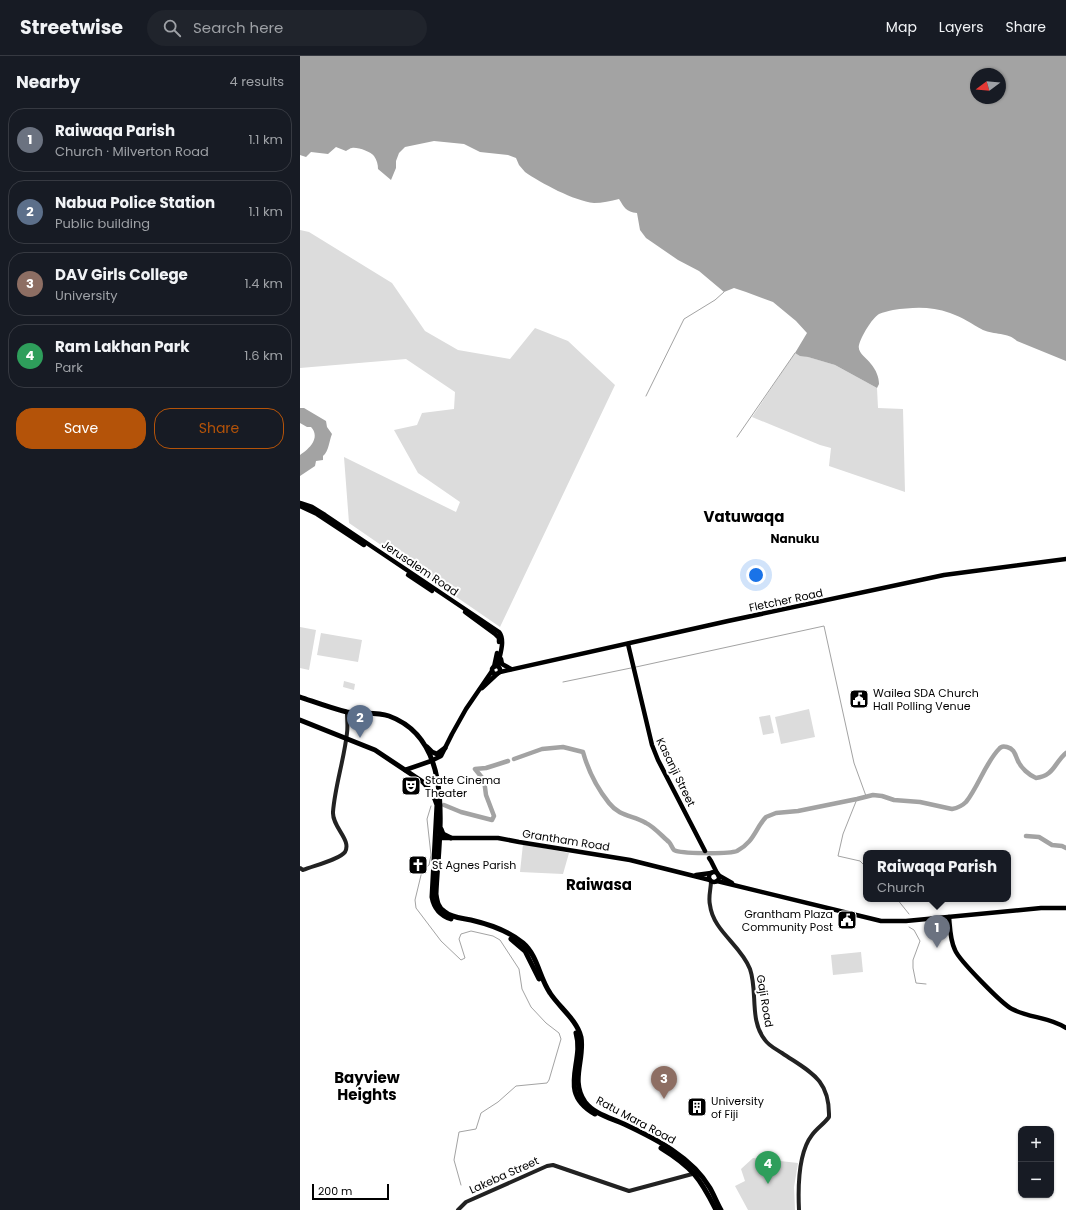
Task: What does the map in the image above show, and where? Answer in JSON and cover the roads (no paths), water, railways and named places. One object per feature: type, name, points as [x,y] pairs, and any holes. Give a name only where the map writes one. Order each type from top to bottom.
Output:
[{"type":"highway","name":"Ratu Mara Road","points":[[300,697],[347,712],[374,712],[389,716],[404,723],[417,734],[423,742],[431,761],[440,796],[440,826],[437,838]]},
{"type":"highway","name":"Ratu Mara Road","points":[[300,720],[375,750],[423,782],[434,797],[437,805],[436,894],[439,906],[447,914],[479,922],[506,932],[519,940],[529,950],[536,961],[549,992],[579,1031],[581,1037],[581,1047],[578,1083],[580,1092],[585,1102],[594,1110],[639,1131],[676,1152],[688,1162],[697,1173],[721,1210]]},
{"type":"highway","points":[[423,742],[430,751],[435,754],[440,754],[445,748]]},
{"type":"highway","points":[[440,826],[443,834],[451,838]]},
{"type":"highway","name":"Ratu Mara Road","points":[[708,1188],[716,1210]]},
{"type":"main road","name":"Jerusalem Road","points":[[300,502],[325,515],[499,632],[502,639],[497,670]]},
{"type":"main road","name":"Jerusalem Road","points":[[300,506],[321,516],[495,634],[499,638],[497,670]]},
{"type":"main road","name":"Fletcher Road","points":[[497,670],[511,669],[944,575],[1066,559]]},
{"type":"main road","name":"Kasanji Street","points":[[628,644],[649,738],[654,753],[715,873]]},
{"type":"main road","points":[[501,647],[502,664],[511,669]]},
{"type":"main road","points":[[405,770],[441,756],[466,709],[480,689],[497,670]]},
{"type":"main road","points":[[300,868],[303,870],[322,864],[345,851],[345,839],[337,828],[333,817],[335,796],[346,738],[347,712]]},
{"type":"main road","name":"Grantham Road","points":[[437,838],[505,839],[630,860],[881,921],[906,921],[1041,908],[1066,908]]},
{"type":"main road","points":[[715,873],[719,879],[714,881],[709,877],[715,873]]},
{"type":"main road","name":"Grantham Road","points":[[692,875],[715,873],[737,886]]},
{"type":"main road","name":"Gaji Road","points":[[714,881],[711,890],[710,907],[714,918],[723,932],[738,950],[750,969],[757,1023],[764,1039],[774,1049],[818,1079],[824,1089],[828,1103],[829,1117],[811,1136],[802,1160],[798,1192],[799,1210]]},
{"type":"main road","points":[[949,917],[951,937],[957,954],[1001,1001],[1012,1010],[1052,1022],[1066,1028]]},
{"type":"main road","name":"Lakeba Street","points":[[458,1210],[466,1202],[547,1166],[554,1166],[629,1191],[697,1173]]},
{"type":"waterway","points":[[646,396],[684,319],[715,300],[724,292]]},
{"type":"waterway","points":[[737,437],[795,353]]},
{"type":"waterway","points":[[636,667],[824,626],[854,763],[866,796]]},
{"type":"waterway","points":[[563,682],[631,668]]},
{"type":"waterway","points":[[514,759],[542,749],[563,747],[583,752],[590,772],[613,808],[649,824],[669,842],[674,850],[694,853],[715,853],[737,851],[747,844],[766,817],[776,813],[798,811],[873,795],[894,800],[920,802],[952,809],[958,807],[966,802],[994,754],[1004,746],[1012,749],[1023,769],[1036,778],[1047,775],[1066,753]]},
{"type":"waterway","points":[[444,805],[461,812],[492,820],[494,816],[486,795],[484,780],[475,769],[486,768],[508,761]]},
{"type":"waterway","points":[[857,799],[843,834],[838,856],[860,861],[863,864]]},
{"type":"waterway","points":[[431,806],[427,819],[431,855],[429,865],[422,871],[415,900],[416,908],[441,941],[461,960],[465,958],[459,939],[461,934],[471,931],[493,936],[500,940],[519,969],[522,989],[531,1007],[546,1023],[559,1033],[561,1039],[547,1083],[516,1086],[498,1102],[481,1113],[476,1129],[459,1132],[454,1160],[461,1185]]},
{"type":"waterway","points":[[1026,836],[1039,837],[1052,845],[1066,848]]},
{"type":"waterway","points":[[899,902],[909,914]]},
{"type":"waterway","points":[[909,927],[914,930],[920,941],[913,960],[916,983],[926,984]]},
{"type":"place","name":"Wailea SDA Church Hall Polling Venue","points":[[859,699]]},
{"type":"place","name":"Nabua Police Station","points":[[360,738]]},
{"type":"place","name":"State Cinema Theater","points":[[411,786]]},
{"type":"place","name":"St Agnes Parish","points":[[418,865]]},
{"type":"place","name":"Grantham Plaza Community Post","points":[[847,920]]},
{"type":"place","name":"Raiwaqa Parish","points":[[937,948]]},
{"type":"place","name":"DAV Girls College","points":[[664,1099]]},
{"type":"place","name":"University of Fiji","points":[[697,1107]]},
{"type":"place","name":"Ram Lakhan Park","points":[[768,1184]]},
{"type":"district","name":"Vatuwaqa","points":[[744,517]]},
{"type":"district","name":"Nanuku","points":[[795,539]]},
{"type":"district","name":"Raiwasa","points":[[599,885]]},
{"type":"district","name":"Bayview Heights","points":[[367,1086]]}]
